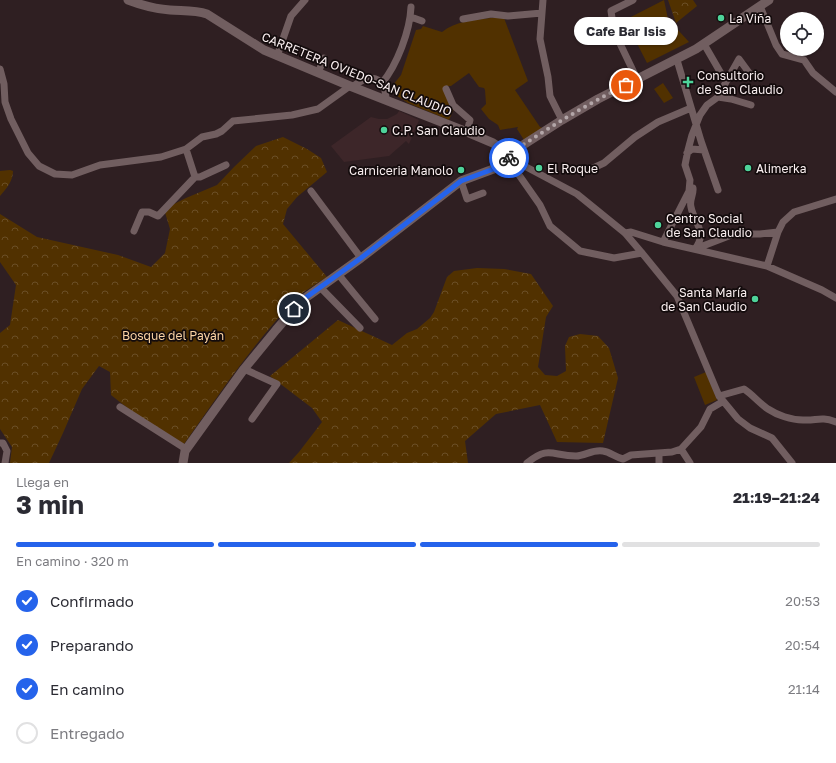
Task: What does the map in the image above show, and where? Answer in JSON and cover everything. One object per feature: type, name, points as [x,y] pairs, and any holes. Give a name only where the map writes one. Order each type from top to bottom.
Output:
[{"type":"street","name":"CARRETERA OVIEDO-SAN CLAUDIO","points":[[128,0],[169,10],[198,11],[207,14],[247,40],[278,56],[493,143],[509,155]]},
{"type":"street","points":[[278,56],[291,16],[305,0]]},
{"type":"street","points":[[543,0],[540,39],[548,77],[550,96],[562,120]]},
{"type":"street","points":[[633,0],[612,11],[614,31],[637,79]]},
{"type":"street","points":[[183,463],[186,449],[244,370],[301,301],[361,258],[461,181],[507,164],[509,155],[562,120],[598,98],[677,60],[704,44],[769,0]]},
{"type":"street","points":[[760,6],[776,45],[782,54],[804,60],[814,73],[836,92]]},
{"type":"street","points":[[382,83],[394,67],[410,17],[411,7]]},
{"type":"street","points":[[463,19],[491,14],[508,16],[542,13]]},
{"type":"street","points":[[410,17],[422,21]]},
{"type":"street","points":[[704,44],[726,82]]},
{"type":"street","points":[[318,73],[324,58]]},
{"type":"street","points":[[695,249],[701,242],[701,233],[691,207],[690,202],[694,192],[685,165],[691,139],[700,115],[707,105],[718,97],[739,59],[750,74]]},
{"type":"street","points":[[677,60],[701,141],[718,190]]},
{"type":"street","points":[[0,69],[4,84],[5,102],[28,153],[39,166],[56,174],[72,175],[100,165],[161,157],[186,149],[202,137],[222,131],[233,121],[292,115],[318,109],[363,79],[374,78],[382,83],[386,91],[386,99]]},
{"type":"street","points":[[446,89],[452,105],[470,120],[467,132]]},
{"type":"street","points":[[718,97],[751,105]]},
{"type":"street","points":[[591,169],[604,163],[635,137],[658,122],[691,108]]},
{"type":"street","points":[[691,139],[701,141]]},
{"type":"street","points":[[687,153],[694,144],[701,141]]},
{"type":"street","points":[[186,149],[195,177]]},
{"type":"street","points":[[687,153],[692,149],[704,150]]},
{"type":"street","points":[[509,155],[515,161],[577,194],[625,233],[677,296],[721,399],[738,418],[750,428],[772,438],[792,463]]},
{"type":"street","points":[[509,155],[512,165],[540,206],[550,226],[580,251],[614,258],[642,253]]},
{"type":"street","points":[[134,231],[142,212],[149,212],[158,216],[195,177],[200,177],[226,166]]},
{"type":"street","points":[[663,242],[689,191],[690,180]]},
{"type":"street","points":[[461,181],[467,199],[484,193]]},
{"type":"street","points":[[311,191],[361,258]]},
{"type":"street","points":[[767,266],[778,232],[783,222],[794,212],[836,200]]},
{"type":"street","points":[[625,233],[631,232],[663,242],[767,266],[822,290],[836,298]]},
{"type":"street","points":[[695,249],[734,234],[778,232]]},
{"type":"street","points":[[338,274],[375,319]]},
{"type":"street","points":[[320,287],[360,328]]},
{"type":"street","points":[[244,370],[277,384],[252,419]]},
{"type":"street","points":[[527,463],[537,455],[551,452],[577,456],[596,450],[602,450],[623,459],[631,455],[682,450],[701,427],[710,409],[721,399],[744,388],[767,408],[784,416],[803,420],[826,418],[836,422]]},
{"type":"street","points":[[120,407],[186,449]]},
{"type":"street","points":[[0,443],[3,443],[7,451],[5,463]]},
{"type":"street","points":[[682,450],[690,463]]},
{"type":"street","points":[[659,453],[659,463]]},
{"type":"shaded area","name":"C.P. San Claudio","points":[[399,111],[419,120],[409,144],[406,141],[389,156],[344,162],[331,146],[371,117],[387,119],[397,114]]},
{"type":"green space","points":[[664,0],[668,19],[689,42],[647,63],[625,20]]},
{"type":"green space","points":[[668,0],[693,0],[697,6],[676,23]]},
{"type":"green space","points":[[491,18],[504,18],[528,81],[515,90],[540,127],[543,128],[524,140],[517,129],[518,127],[500,130],[498,125],[489,119],[481,109],[486,104],[485,90],[484,88],[479,87],[469,73],[451,86],[444,86],[445,92],[454,109],[449,120],[408,103],[394,94],[393,85],[401,75],[416,30],[421,29],[423,26],[442,32],[459,23]]},
{"type":"green space","points":[[663,83],[673,98],[664,103],[654,89]]},
{"type":"green space","name":"Bosque del Payán","points":[[283,137],[321,158],[327,172],[297,197],[287,209],[283,224],[327,277],[300,295],[281,315],[236,370],[182,447],[154,429],[111,395],[110,372],[99,366],[82,389],[49,463],[10,463],[12,447],[0,429],[0,333],[10,325],[16,285],[0,262],[0,214],[37,237],[118,255],[151,267],[165,253],[170,229],[164,209],[217,185],[256,146]]},
{"type":"green space","points":[[0,171],[13,171],[12,178],[7,188],[0,196]]},
{"type":"green space","points":[[477,268],[504,269],[531,274],[553,306],[546,317],[538,367],[545,375],[557,376],[566,371],[565,346],[569,337],[580,334],[598,336],[609,348],[618,378],[603,443],[557,442],[540,405],[496,414],[465,441],[468,463],[289,463],[322,422],[312,408],[270,376],[338,320],[392,345],[407,333],[417,329],[430,318],[434,312],[447,277],[454,271]]},
{"type":"green space","points":[[706,372],[717,400],[705,405],[694,377]]},
{"type":"way so far","points":[[509,158],[509,154],[530,142],[562,120],[598,98],[626,85]]},
{"type":"place","name":"La Viña","points":[[721,18]]},
{"type":"place","name":"Consultorio de San Claudio","points":[[688,82]]},
{"type":"place","name":"Cafe Bar Isis","points":[[626,85]]},
{"type":"place","name":"C.P. San Claudio","points":[[384,130]]},
{"type":"place","name":"El Roque","points":[[539,168]]},
{"type":"place","name":"Alimerka","points":[[748,168]]},
{"type":"place","name":"Carniceria Manolo","points":[[461,170]]},
{"type":"place","name":"Centro Social de San Claudio","points":[[658,225]]},
{"type":"place","name":"Santa María de San Claudio","points":[[755,299]]},
{"type":"route","points":[[294,309],[301,301],[361,258],[461,181],[507,164],[509,158]]}]
